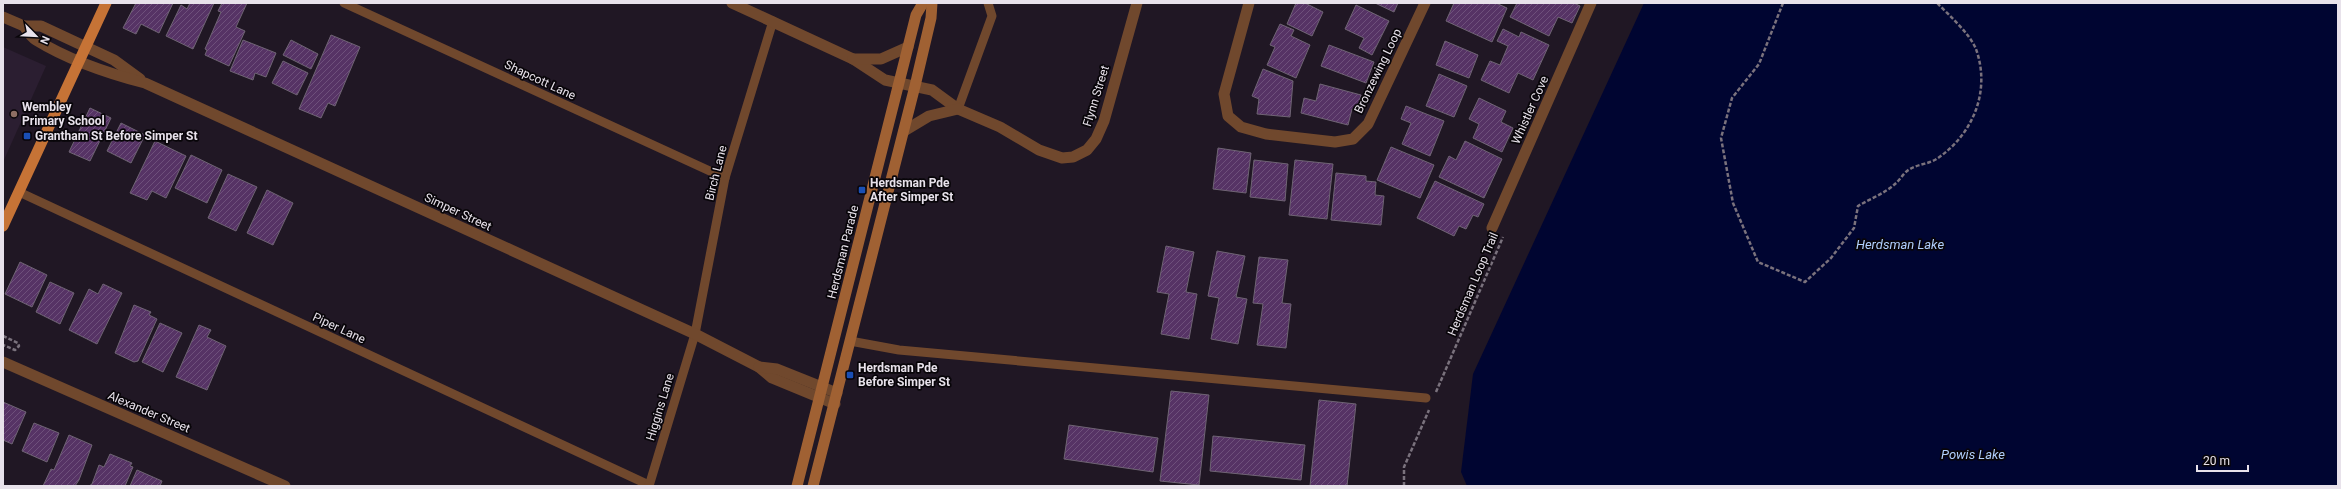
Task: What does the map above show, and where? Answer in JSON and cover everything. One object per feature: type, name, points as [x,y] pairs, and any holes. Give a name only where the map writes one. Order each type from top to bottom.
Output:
[{"type":"main road","points":[[3,226],[106,3]]},
{"type":"main road","name":"Herdsman Parade","points":[[797,486],[916,15],[923,3]]},
{"type":"main road","points":[[813,486],[904,131],[931,18],[932,3]]},
{"type":"street","name":"Flynn Street","points":[[732,3],[853,59],[885,80],[932,90],[958,109],[1000,127],[1039,150],[1062,158],[1074,157],[1087,150],[1096,139],[1104,121],[1137,3]]},
{"type":"street","name":"Bronzewing Loop","points":[[1249,3],[1224,94],[1228,116],[1241,127],[1266,134],[1335,142],[1353,139],[1368,124],[1425,3]]},
{"type":"street","name":"Whistler Cove","points":[[1492,228],[1591,3]]},
{"type":"street","name":"Simper Street","points":[[3,16],[24,26],[40,26],[114,60],[145,83]]},
{"type":"street","name":"Simper Street","points":[[24,26],[34,39],[108,73],[145,83],[695,334],[759,367],[772,378],[821,392],[836,398]]},
{"type":"street","points":[[853,59],[881,59],[908,47]]},
{"type":"street","points":[[904,131],[928,116],[958,109]]},
{"type":"street","name":"Alexander Street","points":[[3,362],[285,486]]},
{"type":"lane","name":"Shapcott Lane","points":[[344,3],[725,178]]},
{"type":"lane","points":[[958,109],[992,16],[988,3]]},
{"type":"lane","name":"Birch Lane","points":[[695,334],[725,178],[773,22]]},
{"type":"lane","name":"Piper Lane","points":[[19,192],[649,485]]},
{"type":"lane","name":"Higgins Lane","points":[[649,485],[695,334]]},
{"type":"lane","points":[[850,341],[899,350],[1426,398]]},
{"type":"path","points":[[1783,3],[1759,64],[1732,98],[1721,138],[1733,203],[1758,262],[1805,282],[1831,258],[1854,228],[1858,206],[1894,185],[1910,169],[1937,160],[1959,141],[1973,119],[1978,106],[1981,73],[1976,48],[1956,22],[1937,3]]},
{"type":"path","name":"Herdsman Loop Trail","points":[[1435,394],[1505,233]]},
{"type":"path","points":[[3,336],[18,343],[19,346],[15,350],[3,345]]},
{"type":"path","points":[[1404,486],[1404,467],[1429,408]]},
{"type":"shaded area","name":"Wembley Primary School","points":[[3,47],[46,66],[3,162]]},
{"type":"water","name":"Herdsman Lake","points":[[1644,3],[2338,3],[2338,486],[1467,486],[1461,472],[1473,374]]},
{"type":"building","points":[[136,3],[173,3],[159,33],[141,24],[136,34],[123,28]]},
{"type":"building","points":[[190,3],[214,3],[193,49],[166,36],[181,5],[187,9]]},
{"type":"building","points":[[222,3],[247,3],[236,27],[245,31],[229,66],[205,55],[207,50],[205,49],[221,12],[218,11]]},
{"type":"building","points":[[1296,3],[1305,3],[1323,12],[1312,36],[1287,24]]},
{"type":"building","points":[[1375,3],[1398,3],[1394,12]]},
{"type":"building","points":[[1454,3],[1496,3],[1507,8],[1492,42],[1446,21]]},
{"type":"building","points":[[1517,3],[1574,3],[1580,6],[1572,23],[1558,17],[1549,36],[1510,17]]},
{"type":"building","points":[[1356,5],[1389,21],[1372,55],[1359,48],[1364,38],[1345,29]]},
{"type":"building","points":[[1280,24],[1294,30],[1291,36],[1310,45],[1296,78],[1267,65],[1275,47],[1270,45]]},
{"type":"building","points":[[1503,29],[1519,37],[1521,32],[1549,45],[1533,80],[1518,73],[1509,93],[1481,80],[1490,61],[1500,65],[1508,46],[1497,41]]},
{"type":"building","points":[[331,35],[360,47],[335,106],[328,103],[321,118],[299,109]]},
{"type":"building","points":[[243,40],[276,53],[266,77],[255,73],[253,80],[230,71]]},
{"type":"building","points":[[291,40],[318,54],[311,69],[283,55]]},
{"type":"building","points":[[1445,41],[1478,55],[1469,78],[1436,65]]},
{"type":"building","points":[[1329,45],[1374,62],[1366,83],[1321,66]]},
{"type":"building","points":[[283,61],[308,73],[297,95],[272,83]]},
{"type":"building","points":[[1263,69],[1293,81],[1290,117],[1257,114],[1259,99],[1252,96]]},
{"type":"building","points":[[1439,74],[1467,86],[1454,117],[1426,106]]},
{"type":"building","points":[[1320,84],[1361,95],[1357,111],[1352,109],[1348,125],[1301,113],[1304,98],[1316,101]]},
{"type":"building","points":[[1479,98],[1506,111],[1501,122],[1513,128],[1502,152],[1473,138],[1479,124],[1469,119]]},
{"type":"building","points":[[1406,106],[1444,121],[1430,156],[1402,144],[1411,123],[1401,119]]},
{"type":"building","points":[[90,108],[111,118],[90,161],[69,152]]},
{"type":"building","points":[[121,123],[145,135],[131,163],[107,151]]},
{"type":"building","points":[[155,141],[186,156],[166,198],[152,191],[147,200],[130,193]]},
{"type":"building","points":[[1465,141],[1502,159],[1484,198],[1439,177],[1449,156],[1456,160]]},
{"type":"building","points":[[1391,147],[1434,165],[1420,198],[1377,180]]},
{"type":"building","points":[[1218,148],[1251,153],[1246,193],[1213,189]]},
{"type":"building","points":[[191,155],[222,170],[207,203],[175,188]]},
{"type":"building","points":[[1254,160],[1288,164],[1285,201],[1250,197]]},
{"type":"building","points":[[1295,160],[1333,164],[1327,219],[1289,215]]},
{"type":"building","points":[[1336,173],[1366,176],[1366,181],[1376,182],[1375,195],[1384,196],[1381,225],[1331,220]]},
{"type":"building","points":[[228,174],[257,187],[236,231],[208,218]]},
{"type":"building","points":[[1435,181],[1484,204],[1478,217],[1473,215],[1466,229],[1459,226],[1454,236],[1417,218]]},
{"type":"building","points":[[267,190],[293,203],[273,245],[247,233]]},
{"type":"building","points":[[1166,246],[1194,252],[1186,292],[1197,294],[1189,339],[1161,334],[1169,294],[1157,292]]},
{"type":"building","points":[[1217,251],[1245,256],[1236,297],[1247,299],[1238,344],[1211,339],[1219,298],[1208,296]]},
{"type":"building","points":[[1259,257],[1288,260],[1282,303],[1291,304],[1286,348],[1257,345],[1263,304],[1253,303]]},
{"type":"building","points":[[20,262],[47,275],[32,307],[5,294]]},
{"type":"building","points":[[50,282],[74,293],[60,324],[36,312]]},
{"type":"building","points":[[103,284],[122,293],[97,344],[69,330],[89,289],[98,294]]},
{"type":"building","points":[[134,305],[151,312],[149,315],[157,319],[138,361],[134,362],[115,353]]},
{"type":"building","points":[[160,323],[182,333],[163,372],[142,362]]},
{"type":"building","points":[[199,325],[211,330],[207,337],[226,346],[207,390],[176,377]]},
{"type":"building","points":[[1171,391],[1209,395],[1199,485],[1160,481]]},
{"type":"building","points":[[1319,400],[1356,404],[1347,486],[1310,486]]},
{"type":"building","points":[[3,402],[26,412],[12,444],[3,440]]},
{"type":"building","points":[[34,423],[59,433],[47,462],[22,451]]},
{"type":"building","points":[[1069,425],[1158,438],[1153,472],[1064,459]]},
{"type":"building","points":[[69,435],[92,445],[79,480],[75,486],[43,486],[51,469],[54,470]]},
{"type":"building","points":[[1213,436],[1305,445],[1301,480],[1210,471]]},
{"type":"building","points":[[110,454],[132,463],[130,466],[133,467],[125,486],[89,486],[92,484],[99,465],[104,467]]},
{"type":"building","points":[[137,470],[162,481],[160,486],[130,486]]},
{"type":"place","name":"Wembley Primary School","points":[[14,114]]},
{"type":"place","name":"Grantham St Before Simper St","points":[[27,136]]},
{"type":"place","name":"Herdsman Pde After Simper St","points":[[862,190]]},
{"type":"place","name":"Herdsman Pde Before Simper St","points":[[850,375]]},
{"type":"water label","name":"Powis Lake","points":[[1973,454]]}]
